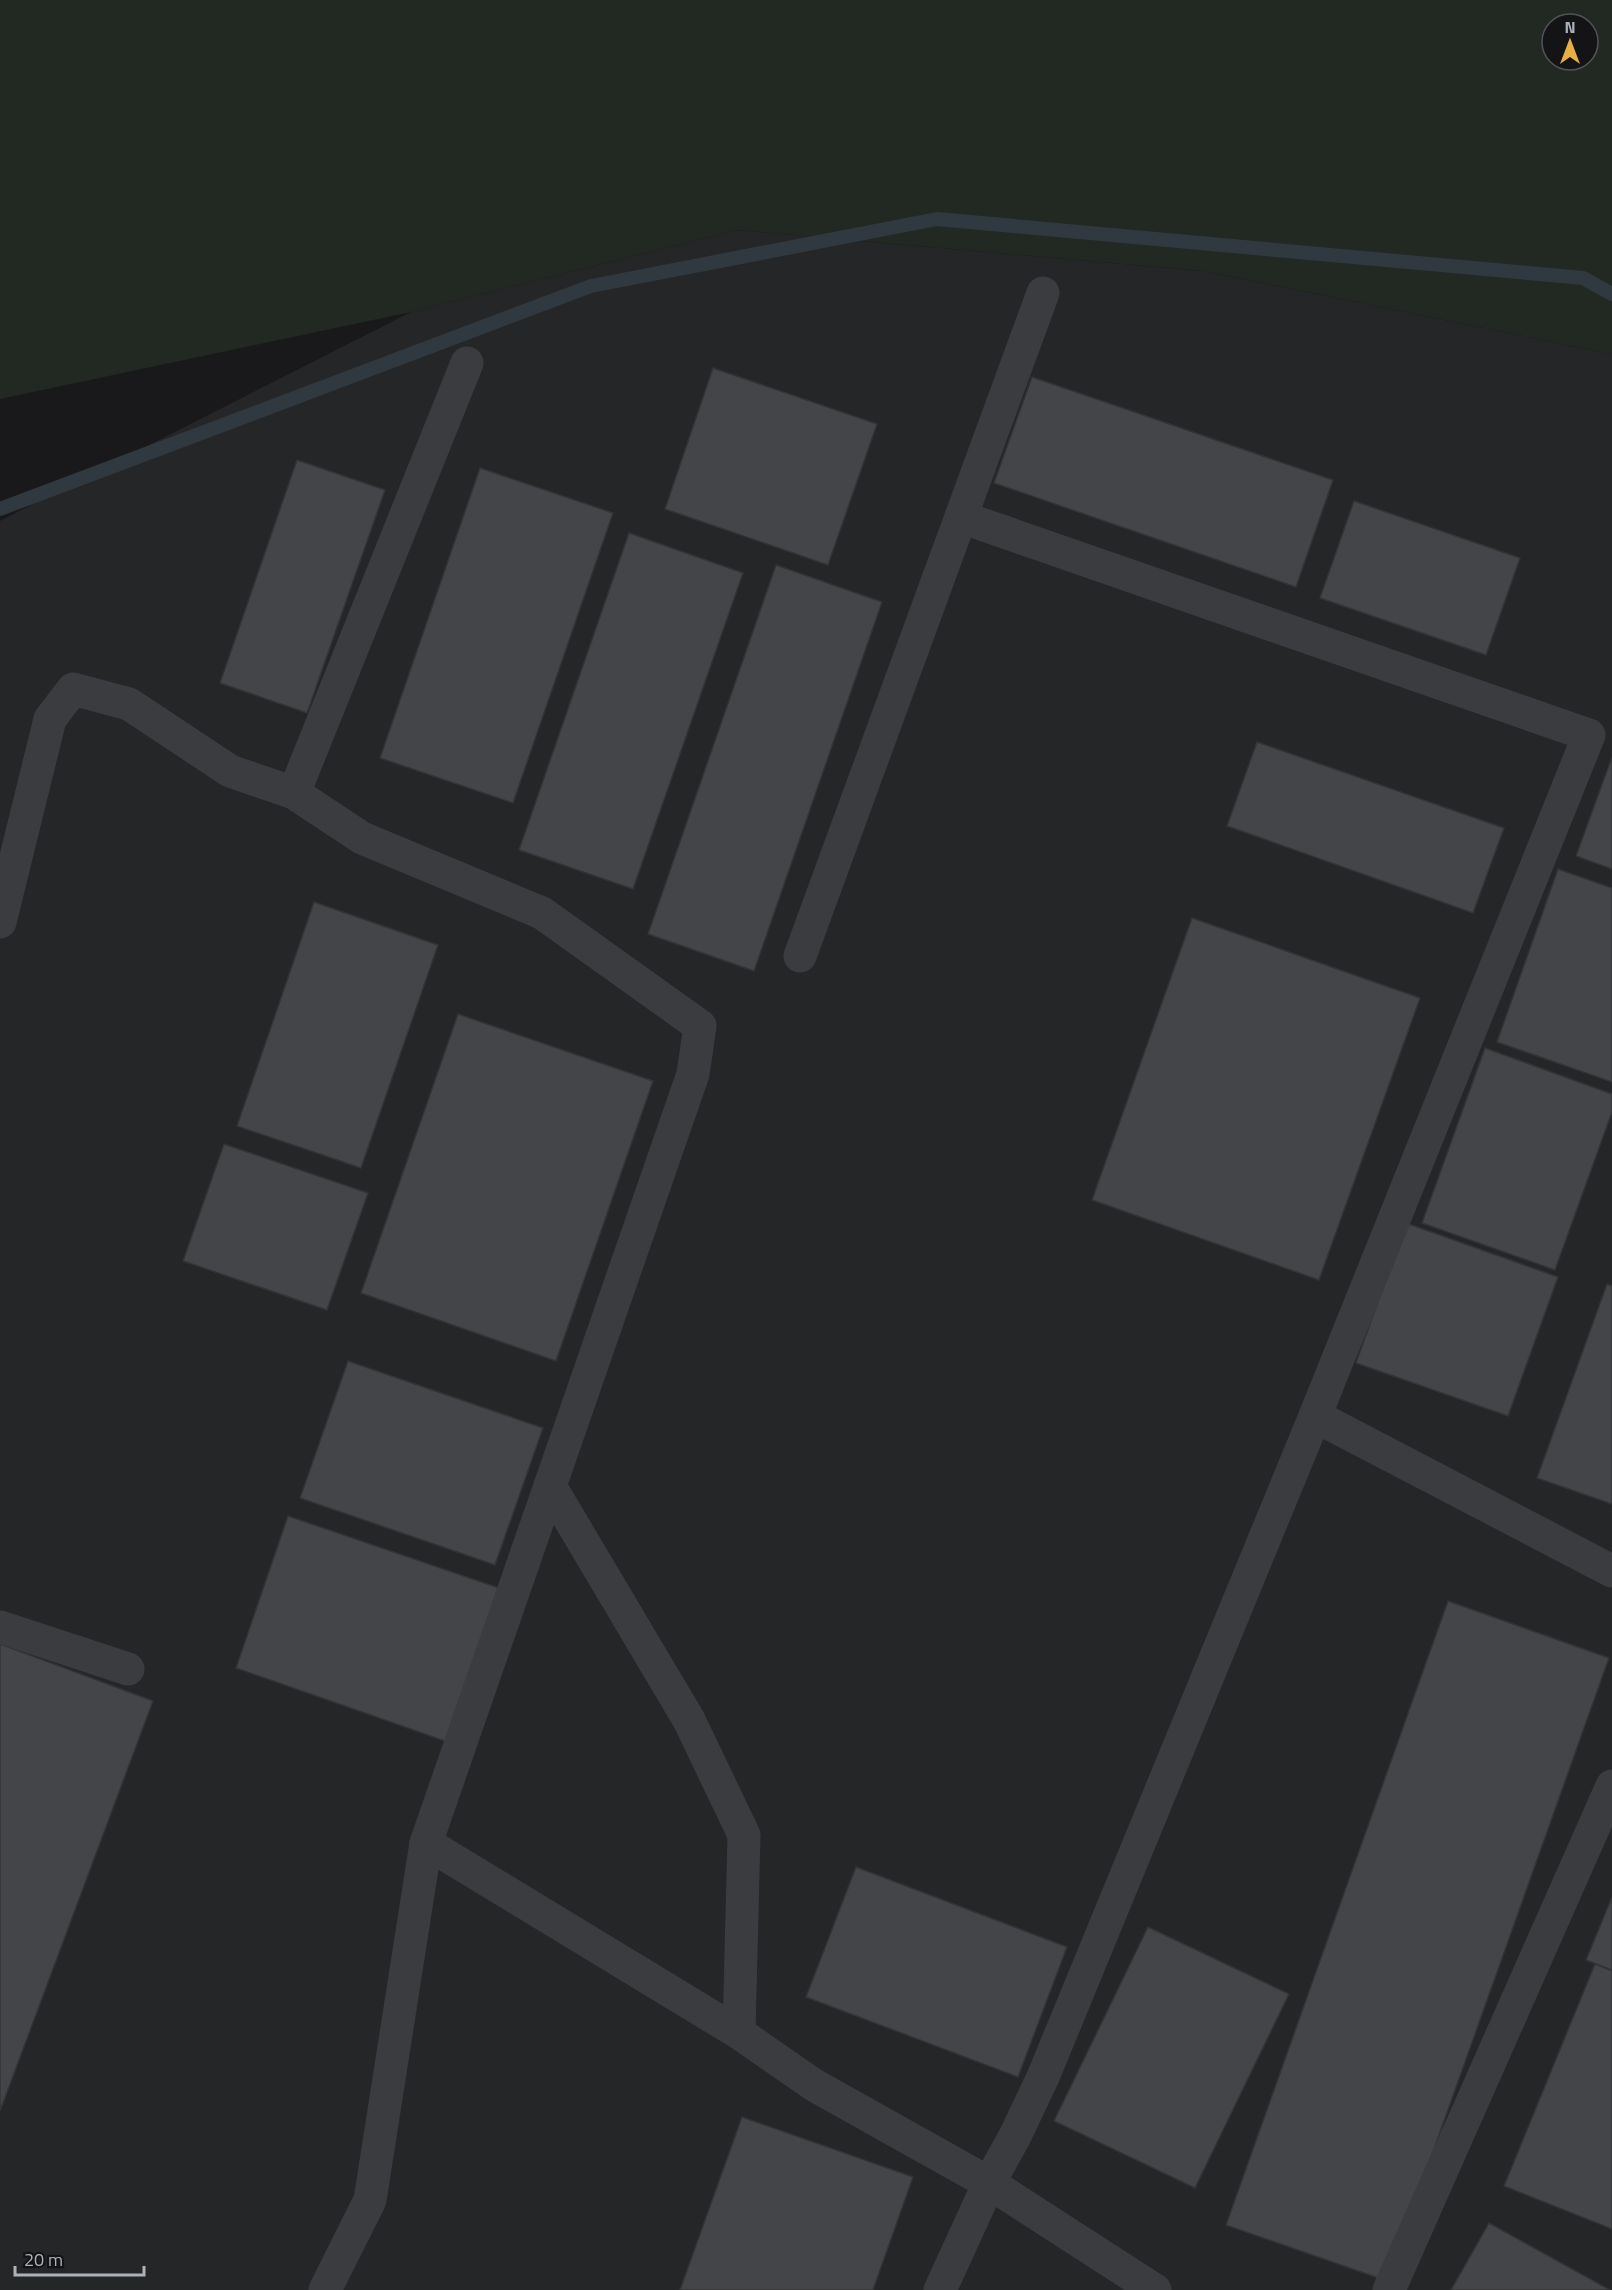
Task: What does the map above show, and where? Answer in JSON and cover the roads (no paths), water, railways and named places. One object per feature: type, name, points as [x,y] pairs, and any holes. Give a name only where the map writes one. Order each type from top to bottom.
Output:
[{"type":"street","points":[[800,956],[1043,293]]},
{"type":"street","points":[[294,794],[467,363]]},
{"type":"street","points":[[940,2290],[989,2183],[1015,2136],[1043,2077],[1315,1416],[1589,735],[961,517]]},
{"type":"street","points":[[0,922],[50,719],[73,689],[129,704],[230,771],[294,794],[362,838],[542,914],[700,1026],[693,1074],[426,1843],[370,2200],[325,2290]]},
{"type":"street","points":[[1315,1416],[1612,1571]]},
{"type":"street","points":[[550,1486],[689,1720],[744,1835],[740,2033]]},
{"type":"street","points":[[0,1627],[128,1669]]},
{"type":"street","points":[[1389,2290],[1612,1786]]},
{"type":"street","points":[[426,1843],[740,2033],[814,2085],[989,2183],[1155,2290]]},
{"type":"waterway","points":[[0,509],[591,286],[937,219],[1583,278],[1612,294]]}]
